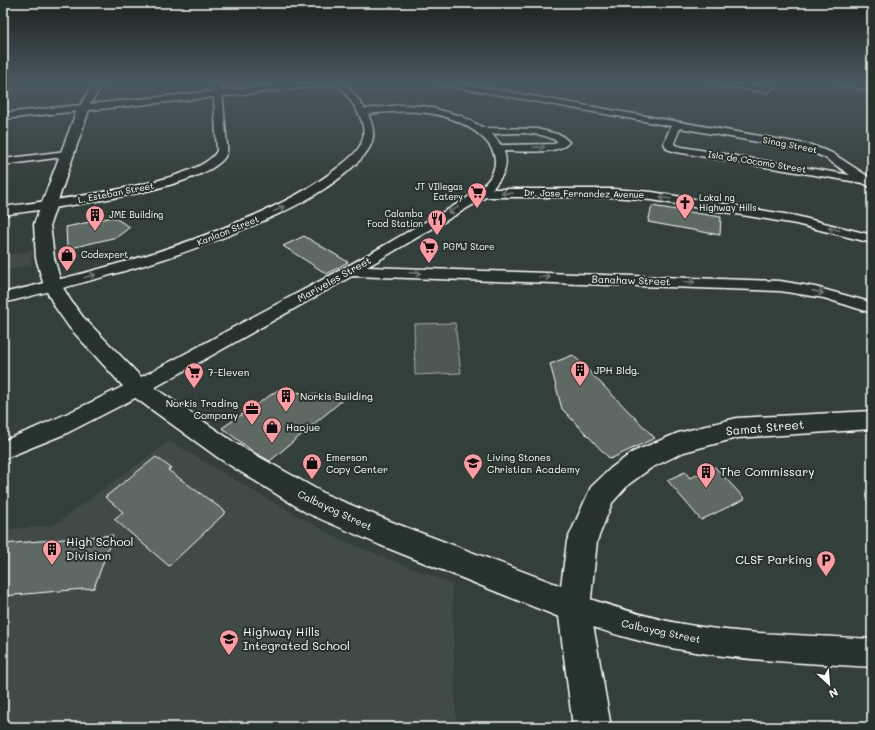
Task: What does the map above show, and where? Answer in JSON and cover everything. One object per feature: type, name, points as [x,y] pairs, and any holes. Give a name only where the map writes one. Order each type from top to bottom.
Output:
[{"type":"street","name":"Calbayog Street","points":[[81,116],[42,224],[45,258],[53,286],[62,303],[76,322],[138,388],[229,452],[317,504],[390,535],[574,607],[630,626],[692,639],[760,647],[872,653]]},
{"type":"street","name":"L. Esteban Street","points":[[3,211],[133,191],[171,181],[204,168],[218,159],[222,151],[220,116]]},
{"type":"street","name":"Kanlaon Street","points":[[3,298],[53,286],[167,254],[220,236],[281,208],[311,192],[344,169],[364,148],[368,136],[367,125],[364,116]]},
{"type":"street","points":[[451,116],[458,118],[482,130],[500,148],[554,147],[561,145],[564,142],[552,136],[537,133],[482,130]]},
{"type":"street","name":"Sinag Street","points":[[632,116],[821,151],[870,182]]},
{"type":"street","name":"Isla de Cocomo Street","points":[[677,124],[669,144],[671,147],[680,150],[870,182]]},
{"type":"street","name":"Mariveles Street","points":[[3,450],[58,428],[138,388],[387,250],[483,193],[494,183],[499,173],[501,163],[500,148]]},
{"type":"street","points":[[3,162],[66,154]]},
{"type":"street","name":"Dr. Jose Fernandez Avenue","points":[[483,193],[612,193],[652,196],[796,220],[872,239]]},
{"type":"street","points":[[387,250],[388,273]]},
{"type":"street","name":"Banahaw Street","points":[[348,271],[780,286],[804,288],[872,308]]},
{"type":"street","name":"Samat Street","points":[[592,727],[574,607],[582,541],[601,496],[620,476],[642,460],[678,443],[737,428],[872,420]]},
{"type":"shaded area","points":[[33,250],[31,265],[3,271],[3,256]]},
{"type":"shaded area","points":[[455,323],[461,373],[415,375],[414,324]]},
{"type":"shaded area","name":"Highway Hills Integrated School","points":[[170,441],[259,494],[341,540],[452,584],[456,727],[3,727],[3,530],[54,525]]},
{"type":"building","name":"Lokal ng Highway Hills","points":[[652,206],[721,217],[720,235],[648,222]]},
{"type":"building","name":"JME Building","points":[[113,217],[130,227],[117,237],[67,249],[66,227]]},
{"type":"building","points":[[304,236],[348,262],[327,274],[283,246]]},
{"type":"building","name":"JPH Bldg.","points":[[573,355],[655,438],[610,459],[562,409],[550,364]]},
{"type":"building","name":"Norkis Building","points":[[278,390],[345,398],[270,461],[255,453],[222,428]]},
{"type":"building","points":[[156,457],[171,468],[168,470],[226,512],[169,566],[114,519],[123,512],[105,497]]},
{"type":"building","name":"The Commissary","points":[[715,467],[745,499],[701,520],[667,480],[685,472],[690,478]]},
{"type":"building","name":"High School Division","points":[[113,535],[94,588],[3,596],[3,544]]},
{"type":"place","name":"JT VIllegas Eatery","points":[[477,209]]},
{"type":"place","name":"Lokal ng Highway Hills","points":[[685,220]]},
{"type":"place","name":"JME Building","points":[[95,232]]},
{"type":"place","name":"Calamba Food Station","points":[[437,236]]},
{"type":"place","name":"PGMJ Store","points":[[429,264]]},
{"type":"place","name":"Codexpert","points":[[67,272]]},
{"type":"place","name":"JPH Bldg.","points":[[580,387]]},
{"type":"place","name":"7-Eleven","points":[[194,389]]},
{"type":"place","name":"Norkis Building","points":[[286,413]]},
{"type":"place","name":"Norkis Trading Company","points":[[252,426]]},
{"type":"place","name":"Haojue","points":[[272,444]]},
{"type":"place","name":"Emerson Copy Center","points":[[312,480]]},
{"type":"place","name":"Living Stones Christian Academy","points":[[473,480]]},
{"type":"place","name":"The Commissary","points":[[706,489]]},
{"type":"place","name":"High School Division","points":[[52,566]]},
{"type":"place","name":"CLSF Parking","points":[[826,577]]},
{"type":"place","name":"Highway Hills Integrated School","points":[[229,656]]}]
